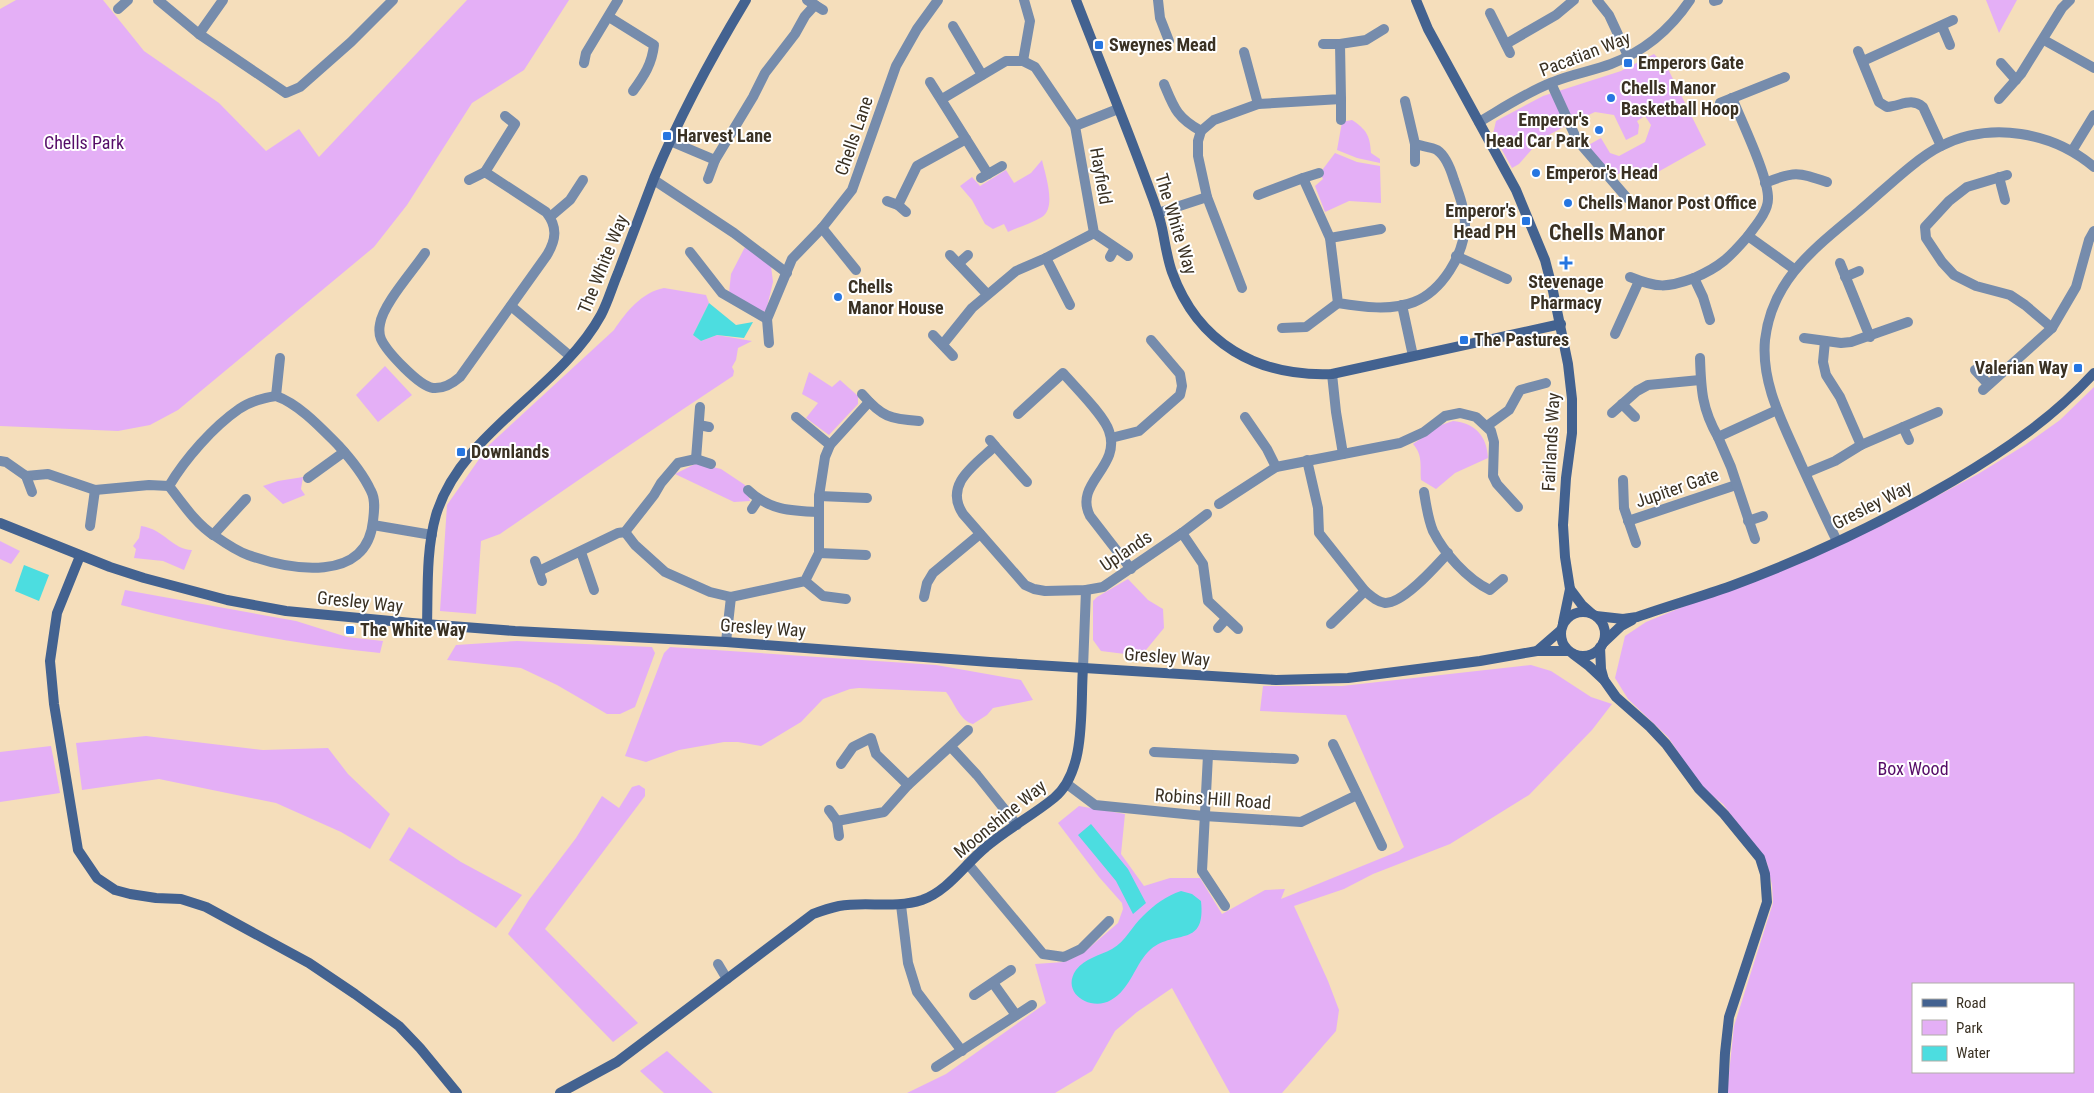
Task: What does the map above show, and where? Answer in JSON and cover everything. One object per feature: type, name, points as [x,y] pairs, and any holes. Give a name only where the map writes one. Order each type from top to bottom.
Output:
[{"type":"street","points":[[118,9],[128,0]]},
{"type":"street","points":[[158,0],[198,34],[286,93],[300,87],[352,42],[393,0]]},
{"type":"street","points":[[198,34],[223,0]]},
{"type":"street","points":[[584,63],[586,53],[618,0]]},
{"type":"street","name":"The White Way","points":[[427,624],[432,535],[444,494],[462,465],[570,356],[587,337],[602,313],[654,180],[692,93],[746,0]]},
{"type":"street","name":"Chells Lane","points":[[769,343],[767,319],[792,259],[822,228],[852,190],[896,66],[917,29],[938,0]]},
{"type":"street","points":[[942,99],[1006,61],[1022,61],[1030,21],[1024,0]]},
{"type":"street","points":[[1158,0],[1155,20],[1169,41]]},
{"type":"street","name":"Fairlands Way","points":[[1416,0],[1428,29],[1516,190],[1542,254],[1561,324],[1572,399],[1572,433],[1566,478],[1563,525],[1570,589],[1562,627]]},
{"type":"street","points":[[1490,13],[1508,48],[1556,15],[1574,0]]},
{"type":"street","name":"Pacatian Way","points":[[1479,122],[1551,83],[1582,71],[1612,63],[1649,45],[1672,25],[1690,0]]},
{"type":"street","points":[[1999,99],[2016,80],[2044,40],[2062,8],[2070,0]]},
{"type":"street","name":"The White Way","points":[[1079,1],[1158,213],[1176,283],[1189,306],[1207,329],[1244,358],[1275,370],[1310,374],[1332,374],[1561,324]]},
{"type":"street","points":[[1603,2],[1628,56]]},
{"type":"street","points":[[708,179],[714,160],[754,97],[765,73],[796,34],[805,16],[815,5]]},
{"type":"street","points":[[609,17],[654,45],[653,58],[634,91]]},
{"type":"street","points":[[1863,61],[1953,20]]},
{"type":"street","points":[[953,26],[982,75]]},
{"type":"street","points":[[1942,26],[1950,44]]},
{"type":"street","points":[[1323,44],[1340,44],[1366,40],[1384,29]]},
{"type":"street","points":[[2044,40],[2094,68]]},
{"type":"street","points":[[1340,44],[1341,120]]},
{"type":"street","points":[[1858,51],[1879,102],[1887,107],[1912,101],[1918,103],[1923,107],[1941,146]]},
{"type":"street","points":[[1244,52],[1258,104]]},
{"type":"street","name":"Hayfield","points":[[1022,61],[1035,67],[1075,126],[1094,233]]},
{"type":"street","points":[[2002,63],[2016,80]]},
{"type":"street","points":[[1720,103],[1786,77]]},
{"type":"street","points":[[930,82],[966,138],[984,176],[1002,166]]},
{"type":"street","points":[[1551,83],[1577,140],[1627,198]]},
{"type":"street","points":[[1164,84],[1178,114],[1185,122],[1201,131]]},
{"type":"street","points":[[1615,334],[1635,279],[1654,286],[1674,285],[1711,270],[1730,257],[1748,236],[1767,205],[1768,198],[1765,183],[1732,98]]},
{"type":"street","points":[[1242,288],[1207,198],[1198,156],[1198,141],[1201,131],[1214,120],[1258,104],[1341,99]]},
{"type":"street","points":[[1405,101],[1415,144],[1415,162]]},
{"type":"street","name":"Hayfield","points":[[1075,126],[1118,109]]},
{"type":"street","points":[[2072,151],[2094,115]]},
{"type":"street","points":[[469,180],[485,172],[515,124],[505,116]]},
{"type":"street","points":[[1837,541],[1777,410],[1766,374],[1765,340],[1772,310],[1785,282],[1808,254],[1941,146],[1976,135],[2000,132],[2030,135],[2058,144],[2072,151],[2094,167]]},
{"type":"street","points":[[887,201],[902,209],[917,166],[966,138]]},
{"type":"street","points":[[670,142],[714,160]]},
{"type":"street","points":[[1282,328],[1306,327],[1338,304],[1402,306],[1432,292],[1445,277],[1456,256],[1465,223],[1458,190],[1450,167],[1437,150],[1415,144]]},
{"type":"street","points":[[425,253],[386,307],[380,325],[380,334],[384,344],[420,383],[432,388],[442,388],[452,384],[460,377],[554,243],[554,228],[546,212],[485,172]]},
{"type":"street","points":[[1258,195],[1319,173]]},
{"type":"street","points":[[1765,183],[1787,174],[1798,173],[1827,182]]},
{"type":"street","points":[[2005,200],[2003,176],[1972,185],[1958,193],[1927,224],[1924,235],[1942,262],[1954,275],[1976,286],[2010,295],[2052,328]]},
{"type":"street","points":[[1303,178],[1330,238],[1338,304]]},
{"type":"street","points":[[550,217],[570,200],[583,180]]},
{"type":"street","points":[[654,180],[734,233],[787,272]]},
{"type":"street","points":[[1158,213],[1207,198]]},
{"type":"street","points":[[822,228],[856,270]]},
{"type":"street","points":[[1330,238],[1381,229]]},
{"type":"street","points":[[1975,370],[1985,387],[2042,339],[2052,328],[2076,287],[2089,240],[2094,231]]},
{"type":"street","points":[[943,344],[972,308],[1016,271],[1094,233],[1112,252],[1128,256]]},
{"type":"street","points":[[1748,236],[1794,270]]},
{"type":"street","points":[[690,252],[722,293],[767,319]]},
{"type":"street","points":[[950,255],[987,294]]},
{"type":"street","points":[[959,263],[968,255]]},
{"type":"street","points":[[1456,256],[1507,279]]},
{"type":"street","points":[[1046,258],[1070,305]]},
{"type":"street","points":[[1840,263],[1870,337]]},
{"type":"street","points":[[1845,277],[1859,271]]},
{"type":"street","points":[[1694,278],[1703,297],[1710,320]]},
{"type":"street","points":[[1064,294],[1075,289]]},
{"type":"street","points":[[511,306],[570,356]]},
{"type":"street","points":[[1402,306],[1414,356]]},
{"type":"street","points":[[1804,338],[1841,343],[1870,337],[1908,322]]},
{"type":"street","points":[[933,335],[953,356]]},
{"type":"street","points":[[1111,438],[1140,431],[1180,395],[1182,386],[1180,374],[1151,340]]},
{"type":"street","points":[[1825,341],[1823,362],[1826,375],[1840,397],[1861,444]]},
{"type":"street","points":[[276,396],[280,358]]},
{"type":"street","name":"Jupiter Gate","points":[[1700,358],[1700,380],[1707,417],[1731,467],[1755,539]]},
{"type":"street","name":"Gresley Way","points":[[1593,615],[1623,620],[1637,617],[1739,583],[1837,541],[1932,493],[2019,439],[2050,415],[2094,372]]},
{"type":"street","points":[[1018,414],[1063,373],[1107,426],[1112,444],[1110,457],[1089,489],[1085,500],[1086,506],[1093,520],[1131,569]]},
{"type":"street","points":[[1332,374],[1343,454]]},
{"type":"street","points":[[1612,412],[1637,391],[1648,385],[1700,380]]},
{"type":"street","points":[[1487,426],[1509,410],[1520,390],[1546,383]]},
{"type":"street","points":[[862,394],[891,419],[919,421]]},
{"type":"street","points":[[26,476],[48,474],[95,490],[149,484],[169,486],[183,504],[214,535],[247,555],[302,568],[335,565],[354,559],[363,551],[369,541],[373,525],[374,508],[372,493],[344,452],[326,433],[292,404],[276,396],[262,398],[239,409],[180,468],[169,486]]},
{"type":"street","points":[[805,581],[819,553],[819,496],[823,464],[830,445],[869,402]]},
{"type":"street","points":[[1622,404],[1635,417]]},
{"type":"street","points":[[696,458],[704,426],[700,407]]},
{"type":"street","points":[[1718,437],[1777,410]]},
{"type":"street","points":[[1806,474],[1835,461],[1861,444],[1938,412]]},
{"type":"street","points":[[1219,504],[1276,467],[1400,443],[1424,432],[1445,416],[1455,414],[1471,415],[1487,426],[1494,442],[1493,471],[1495,480],[1518,507]]},
{"type":"street","points":[[796,417],[830,445]]},
{"type":"street","points":[[1245,417],[1267,449],[1276,467]]},
{"type":"street","points":[[1903,427],[1908,440]]},
{"type":"street","name":"Uplands","points":[[1028,482],[992,443],[962,476],[956,493],[959,508],[980,534],[1021,581],[1029,588],[1039,590],[1086,590],[1103,587],[1182,534],[1208,514]]},
{"type":"street","points":[[308,478],[344,452]]},
{"type":"street","points":[[538,571],[618,533],[625,532],[654,495],[661,482],[678,463],[696,458],[711,464]]},
{"type":"street","points":[[1307,460],[1318,508],[1319,533],[1365,591],[1373,598],[1385,603],[1398,600],[1428,574],[1448,553]]},
{"type":"street","points":[[0,461],[6,462],[26,476],[32,492]]},
{"type":"street","name":"Jupiter Gate","points":[[1623,480],[1624,508],[1636,543]]},
{"type":"street","name":"Jupiter Gate","points":[[1628,521],[1736,485]]},
{"type":"street","points":[[90,526],[95,490]]},
{"type":"street","points":[[748,490],[755,504],[787,511],[819,512]]},
{"type":"street","points":[[1424,492],[1433,530],[1448,553],[1466,572],[1490,590],[1503,579]]},
{"type":"street","points":[[819,496],[868,498]]},
{"type":"street","points":[[214,535],[246,500]]},
{"type":"street","points":[[1748,521],[1763,516]]},
{"type":"street","name":"Gresley Way","points":[[0,523],[80,556],[144,578],[227,600],[286,610],[427,624],[515,631],[726,642],[1276,680],[1348,678],[1480,661],[1536,651],[1570,653]]},
{"type":"street","points":[[373,525],[432,535]]},
{"type":"street","points":[[625,532],[634,545],[673,578],[710,592],[731,597],[805,581]]},
{"type":"street","points":[[924,597],[927,583],[933,573],[980,534]]},
{"type":"street","points":[[1182,534],[1203,564],[1208,601],[1238,629]]},
{"type":"street","points":[[581,552],[596,587]]},
{"type":"street","points":[[819,553],[866,555]]},
{"type":"street","points":[[80,556],[57,613],[50,661],[54,704],[78,850],[97,878],[115,890],[130,894],[180,899],[206,907],[309,963],[399,1026],[458,1093]]},
{"type":"street","points":[[805,581],[824,596],[846,599]]},
{"type":"street","points":[[1570,589],[1582,605],[1603,626],[1605,637],[1602,645],[1601,669],[1604,680]]},
{"type":"street","points":[[1083,668],[1086,590]]},
{"type":"street","points":[[1331,624],[1365,591]]},
{"type":"street","points":[[726,642],[731,597]]},
{"type":"street","points":[[1593,615],[1585,612],[1573,614],[1562,627],[1562,642],[1570,653],[1604,680],[1616,697],[1666,744],[1689,777],[1724,814],[1760,858],[1765,874],[1767,902],[1729,1017],[1723,1093]]},
{"type":"street","name":"Gresley Way","points":[[1602,645],[1621,626],[1637,617]]},
{"type":"street","points":[[1218,628],[1226,619]]},
{"type":"street","name":"Gresley Way","points":[[1536,651],[1562,627]]},
{"type":"street","points":[[1570,653],[1581,656],[1591,655],[1602,645]]},
{"type":"street","name":"Moonshine Way","points":[[727,979],[813,914],[840,906],[901,905],[923,899],[937,892],[987,846],[1055,797],[1067,784],[1078,750],[1083,668]]},
{"type":"street","points":[[837,821],[884,812],[908,785],[968,730]]},
{"type":"street","points":[[841,764],[853,747],[871,738],[876,754],[908,785]]},
{"type":"street","points":[[1333,744],[1382,846]]},
{"type":"street","points":[[951,747],[977,775],[1017,825]]},
{"type":"street","points":[[1154,752],[1294,759]]},
{"type":"street","points":[[1208,755],[1202,871],[1225,906]]},
{"type":"street","name":"Robins Hill Road","points":[[1067,784],[1095,805],[1204,816],[1301,822],[1357,795]]},
{"type":"street","points":[[829,810],[837,821],[839,836]]},
{"type":"street","points":[[968,864],[1043,954],[1064,957],[1081,949],[1108,921]]},
{"type":"street","points":[[901,905],[908,963],[917,992],[962,1052]]},
{"type":"street","points":[[560,1093],[617,1062],[727,979],[718,964]]},
{"type":"street","points":[[974,995],[1011,970]]},
{"type":"street","points":[[993,983],[1016,1015]]},
{"type":"street","points":[[936,1067],[962,1052],[1032,1005]]},
{"type":"green space","name":"Chells Park","points":[[16,0],[103,0],[144,51],[219,103],[266,151],[299,129],[319,157],[467,0],[569,0],[524,70],[472,103],[407,205],[374,247],[178,410],[150,425],[118,431],[0,426],[0,9]]},
{"type":"green space","points":[[1986,0],[2017,0],[1999,33]]},
{"type":"green space","points":[[1654,54],[1667,67],[1706,145],[1649,177],[1637,167],[1628,168],[1615,176],[1585,147],[1601,138],[1610,153],[1619,156],[1645,142],[1651,125],[1645,116],[1637,121],[1639,125],[1638,134],[1626,140],[1614,115],[1595,112],[1541,139],[1519,164],[1512,168],[1493,134],[1496,121],[1543,96],[1621,71]]},
{"type":"green space","points":[[1352,120],[1367,134],[1371,153],[1380,159],[1380,163],[1357,158],[1337,150],[1342,122]]},
{"type":"green space","points":[[1335,153],[1357,162],[1380,166],[1381,203],[1349,201],[1325,212],[1315,186],[1323,179],[1320,173]]},
{"type":"green space","points":[[1042,160],[1049,190],[1049,206],[1042,217],[1008,232],[1004,224],[993,229],[985,224],[972,200],[960,186],[972,177],[980,186],[1006,170],[1014,183],[1031,173]]},
{"type":"green space","points":[[745,247],[771,266],[773,282],[766,311],[763,312],[729,293],[731,274]]},
{"type":"green space","points":[[664,288],[706,295],[709,303],[693,335],[701,341],[717,335],[752,341],[738,348],[736,360],[732,367],[734,371],[733,376],[500,534],[481,541],[476,614],[440,611],[447,505],[489,445],[614,330],[635,304],[656,290]]},
{"type":"green space","points":[[385,366],[412,395],[378,422],[356,395]]},
{"type":"green space","points":[[809,372],[832,387],[840,380],[858,396],[858,404],[829,435],[806,418],[818,403],[802,394]]},
{"type":"green space","name":"Box Wood","points":[[2094,387],[2094,1093],[1727,1093],[1734,1026],[1773,903],[1772,885],[1767,863],[1723,804],[1702,788],[1668,737],[1628,699],[1615,678],[1625,636],[1646,622],[1885,524],[1978,474],[2025,445],[2060,420]]},
{"type":"green space","points":[[1453,421],[1468,425],[1478,432],[1485,443],[1488,458],[1455,473],[1436,489],[1421,480],[1420,457],[1413,444],[1441,425]]},
{"type":"green space","points":[[697,463],[721,469],[745,485],[750,501],[734,502],[675,474]]},
{"type":"green space","points":[[303,477],[301,489],[305,495],[283,504],[263,486],[278,481]]},
{"type":"green space","points":[[141,526],[156,531],[179,547],[192,550],[184,570],[163,561],[134,558],[136,549],[133,546],[139,538]]},
{"type":"green space","points":[[0,541],[20,551],[11,564],[0,559]]},
{"type":"green space","points":[[1128,579],[1148,600],[1163,609],[1164,628],[1141,656],[1101,651],[1093,640],[1093,601]]},
{"type":"green space","points":[[125,590],[296,621],[347,637],[383,641],[380,653],[282,640],[185,621],[121,605]]},
{"type":"green space","points":[[517,641],[652,647],[655,653],[635,707],[620,714],[607,714],[557,685],[521,668],[447,660],[456,645]]},
{"type":"green space","points":[[670,647],[936,665],[1021,680],[1033,700],[993,708],[987,715],[973,724],[964,719],[946,692],[850,689],[823,699],[801,722],[761,746],[738,742],[724,742],[679,750],[646,762],[625,756],[664,653]]},
{"type":"green space","points":[[1531,665],[1551,671],[1591,697],[1612,704],[1592,730],[1529,795],[1450,844],[1373,874],[1344,889],[1294,906],[1339,1010],[1336,1031],[1282,1093],[1230,1093],[1172,988],[1137,1012],[1115,1031],[1092,1071],[1055,1093],[907,1093],[946,1074],[1046,1003],[1035,964],[1064,962],[1083,953],[1118,923],[1123,909],[1122,903],[1099,877],[1058,823],[1079,806],[1125,814],[1121,854],[1144,886],[1170,878],[1200,878],[1222,914],[1265,890],[1285,889],[1281,899],[1399,851],[1404,847],[1346,715],[1260,711],[1263,686],[1342,686]]},
{"type":"green space","points":[[146,736],[263,750],[328,748],[348,774],[390,814],[370,849],[341,832],[276,803],[159,779],[82,790],[76,743]]},
{"type":"green space","points":[[51,746],[60,793],[0,802],[0,752]]},
{"type":"green space","points":[[639,785],[645,789],[645,796],[545,929],[638,1023],[613,1042],[508,934],[529,900],[576,838],[602,796],[619,808],[632,787]]},
{"type":"green space","points":[[409,827],[461,862],[522,895],[496,928],[389,860]]},
{"type":"green space","points":[[667,1051],[713,1093],[664,1093],[640,1071]]},
{"type":"water","points":[[709,303],[736,325],[753,322],[744,338],[717,335],[701,341],[693,335]]},
{"type":"water","points":[[24,565],[49,575],[39,601],[15,591]]},
{"type":"water","points":[[1091,824],[1128,869],[1146,903],[1133,914],[1116,881],[1078,835]]},
{"type":"water","points":[[1181,891],[1192,894],[1201,901],[1199,926],[1194,932],[1161,943],[1151,949],[1141,961],[1128,983],[1111,1000],[1095,1004],[1080,998],[1072,986],[1072,978],[1076,970],[1088,960],[1117,946],[1151,908],[1165,898]]},
{"type":"place","name":"Sweynes Mead","points":[[1099,45]]},
{"type":"place","name":"Emperors Gate","points":[[1628,63]]},
{"type":"place","name":"Chells Manor Basketball Hoop","points":[[1611,98]]},
{"type":"place","name":"Emperor's Head Car Park","points":[[1599,130]]},
{"type":"place","name":"Harvest Lane","points":[[667,136]]},
{"type":"place","name":"Emperor's Head","points":[[1536,173]]},
{"type":"place","name":"Chells Manor Post Office","points":[[1568,203]]},
{"type":"place","name":"Emperor's Head PH","points":[[1526,221]]},
{"type":"place","name":"Stevenage Pharmacy","points":[[1566,263]]},
{"type":"place","name":"Chells Manor House","points":[[838,297]]},
{"type":"place","name":"The Pastures","points":[[1464,340]]},
{"type":"place","name":"Valerian Way","points":[[2078,368]]},
{"type":"place","name":"Downlands","points":[[461,452]]},
{"type":"place","name":"The White Way","points":[[350,630]]},
{"type":"district","name":"Chells Manor","points":[[1607,232]]}]
